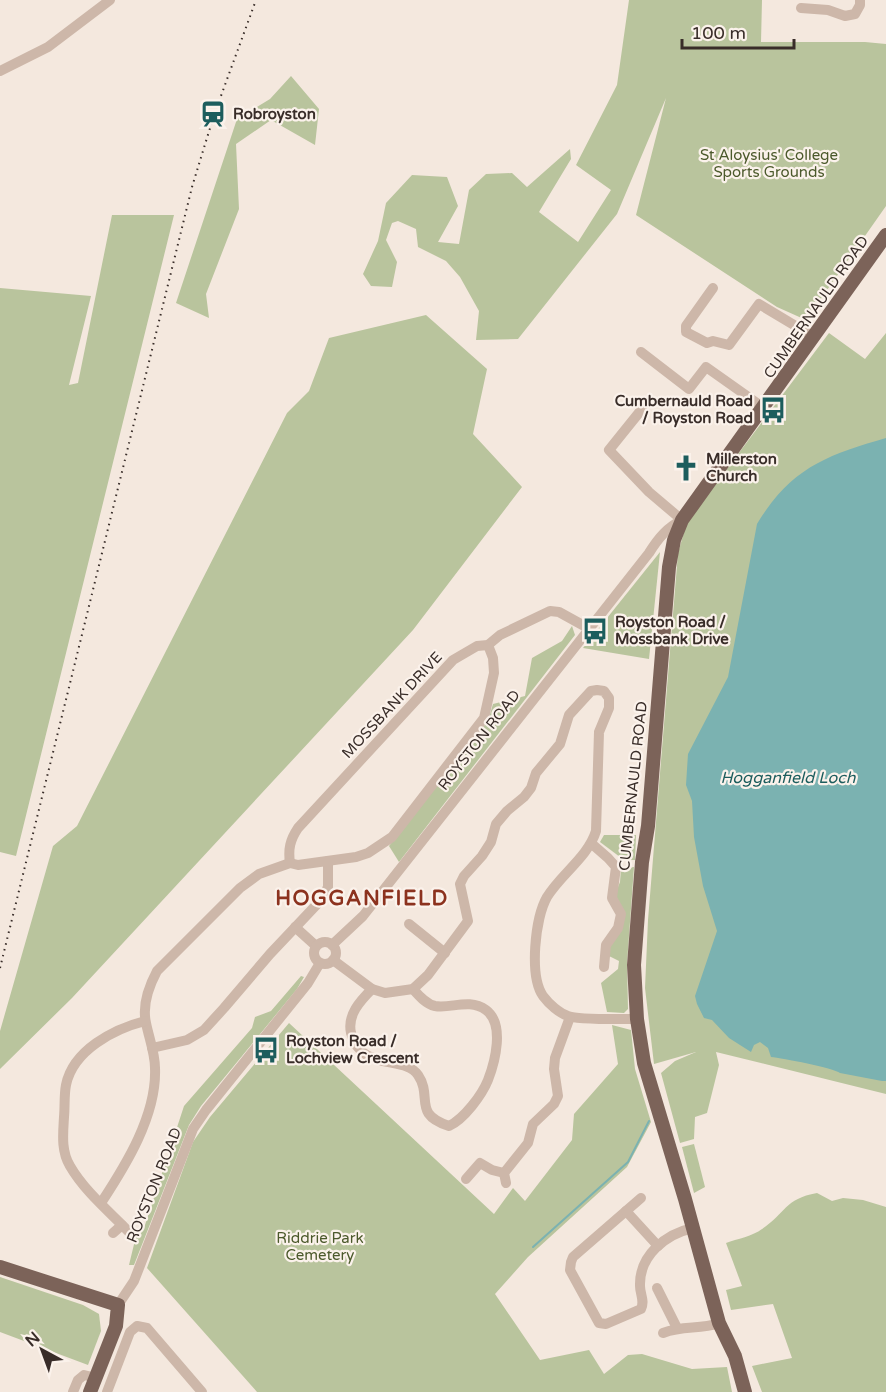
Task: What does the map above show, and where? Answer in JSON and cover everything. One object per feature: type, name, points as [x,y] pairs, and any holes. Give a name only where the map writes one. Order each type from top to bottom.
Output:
[{"type":"main road","name":"CUMBERNAULD ROAD","points":[[745,1392],[735,1356],[719,1323],[644,1063],[637,1019],[634,965],[638,905],[648,826],[669,567],[682,519],[764,408],[886,235]]},
{"type":"main road","points":[[0,1267],[118,1305]]},
{"type":"main road","name":"ROYSTON ROAD","points":[[90,1392],[116,1326],[118,1305]]},
{"type":"street","points":[[0,70],[48,46],[110,0]]},
{"type":"street","points":[[801,8],[828,10],[845,16],[855,14],[860,0]]},
{"type":"street","points":[[713,288],[686,326],[686,332],[707,343],[712,341],[729,345],[759,304],[814,337]]},
{"type":"street","points":[[641,352],[689,389],[706,367],[764,408]]},
{"type":"street","points":[[642,409],[609,450],[649,492],[682,519]]},
{"type":"street","name":"ROYSTON ROAD","points":[[332,945],[363,916],[664,531],[682,519]]},
{"type":"street","name":"ROYSTON ROAD","points":[[649,553],[663,541],[675,540]]},
{"type":"street","name":"MOSSBANK DRIVE","points":[[290,863],[288,849],[291,838],[298,828],[453,660],[477,646],[488,645],[500,634],[550,612],[559,612],[588,628]]},
{"type":"street","points":[[101,1203],[123,1170],[143,1128],[152,1095],[156,1070],[145,1020],[149,988],[157,971],[240,888],[259,874],[290,863],[298,865],[356,857],[368,853],[392,837],[484,718],[492,683],[494,658],[488,645]]},
{"type":"street","points":[[333,960],[372,989],[386,993],[413,989],[428,975],[468,921],[460,884],[464,876],[491,842],[496,825],[507,811],[524,797],[531,788],[536,773],[560,744],[569,715],[591,691],[604,691],[609,698],[609,708],[599,732],[596,831],[592,844],[548,897],[539,916],[535,963],[542,994],[552,1006],[570,1017],[637,1019]]},
{"type":"street","points":[[592,844],[616,867],[612,898],[621,914],[618,928],[606,945],[604,967]]},
{"type":"street","points":[[152,1048],[187,1040],[204,1030],[321,900],[328,887],[328,861]]},
{"type":"street","points":[[409,924],[445,953]]},
{"type":"street","points":[[295,927],[316,946]]},
{"type":"street","points":[[325,942],[332,945],[336,952],[333,960],[329,963],[320,963],[314,954],[316,946],[325,942]]},
{"type":"street","name":"ROYSTON ROAD","points":[[118,1305],[134,1281],[193,1129],[308,983],[320,963]]},
{"type":"street","points":[[372,989],[358,1003],[352,1017],[350,1028],[354,1044],[366,1054],[382,1062],[409,1066],[418,1075],[425,1109],[432,1117],[449,1126],[459,1121],[488,1082],[495,1056],[497,1027],[487,1010],[473,1005],[436,1006],[425,1001],[413,989]]},
{"type":"street","points":[[466,1179],[480,1164],[505,1178],[528,1143],[533,1124],[554,1104],[558,1096],[554,1069],[555,1058],[570,1017]]},
{"type":"street","points":[[131,1234],[76,1176],[68,1164],[62,1141],[66,1083],[74,1067],[88,1051],[108,1036],[145,1020]]},
{"type":"street","points":[[641,1198],[573,1257],[571,1262],[570,1270],[599,1323],[606,1324],[639,1311],[643,1307],[640,1288],[642,1269],[658,1246],[673,1234],[693,1228]]},
{"type":"street","points":[[626,1211],[658,1246]]},
{"type":"street","points":[[113,1233],[122,1225]]},
{"type":"street","points":[[657,1288],[677,1328]]},
{"type":"street","points":[[663,1333],[677,1328],[705,1328],[719,1323]]},
{"type":"street","points":[[107,1392],[130,1332],[137,1326],[147,1328],[202,1392]]},
{"type":"street","points":[[73,1392],[78,1380],[84,1375],[96,1378]]},
{"type":"green space","name":"St Aloysius' College Sports Grounds","points":[[629,0],[762,0],[761,42],[886,44],[886,206],[806,320],[777,307],[636,215],[666,98],[617,214],[518,339],[476,340],[479,311],[460,277],[446,261],[418,247],[416,229],[398,221],[392,223],[386,240],[397,262],[392,287],[371,286],[363,274],[378,241],[386,203],[412,175],[447,177],[458,206],[438,242],[459,244],[469,190],[486,174],[512,173],[527,187],[570,149],[571,159],[539,212],[578,242],[611,190],[576,165],[617,85]]},
{"type":"green space","points":[[291,76],[319,109],[315,145],[271,120],[236,144],[239,209],[206,294],[209,318],[176,303],[237,119],[270,99]]},
{"type":"green space","points":[[112,215],[174,215],[16,856],[0,852],[0,288],[91,296],[69,385],[78,383]]},
{"type":"green space","points":[[426,315],[487,369],[473,434],[522,487],[413,630],[72,998],[0,1069],[0,1031],[53,846],[77,826],[287,413],[309,391],[329,338]]},
{"type":"green space","name":"Hogganfield Loch","points":[[829,333],[865,359],[886,333],[886,1094],[716,1052],[719,1065],[707,1113],[695,1117],[694,1139],[680,1143],[661,1073],[675,1061],[696,1052],[654,1064],[645,988],[648,920],[678,553],[687,522]]},
{"type":"green space","points":[[660,552],[649,659],[583,648]]},
{"type":"green space","points":[[572,626],[575,635],[399,862],[389,846],[488,721],[493,704],[525,696],[532,658],[562,641]]},
{"type":"green space","points":[[604,835],[636,835],[635,860],[624,860],[600,842]]},
{"type":"green space","points":[[634,867],[627,963],[628,1009],[624,1013],[607,1012],[601,983],[618,969],[619,961],[609,956],[608,949],[621,929],[616,892],[621,869]]},
{"type":"green space","points":[[301,976],[304,977],[297,989],[201,1106],[189,1125],[134,1265],[129,1265],[136,1236],[145,1225],[184,1106],[252,1028],[255,1017],[271,1011]]},
{"type":"green space","name":"Riddrie Park Cemetery","points":[[289,1023],[494,1214],[513,1188],[525,1201],[572,1140],[574,1114],[618,1064],[612,1025],[631,1030],[635,1069],[651,1122],[627,1167],[528,1257],[495,1294],[540,1360],[589,1350],[604,1374],[628,1355],[642,1354],[692,1369],[727,1367],[732,1392],[257,1392],[147,1268],[193,1142],[210,1117]]},
{"type":"green space","points":[[694,1144],[705,1187],[694,1193],[682,1147]]},
{"type":"green space","points":[[817,1193],[832,1201],[843,1198],[863,1200],[886,1207],[886,1392],[762,1392],[752,1366],[792,1358],[773,1304],[731,1310],[726,1290],[742,1286],[726,1243],[758,1231],[791,1203]]},
{"type":"green space","points":[[0,1277],[83,1305],[99,1314],[101,1331],[88,1365],[0,1332]]},
{"type":"water","name":"Hogganfield Loch","points":[[886,438],[886,1081],[882,1081],[771,1057],[768,1048],[760,1042],[754,1045],[751,1052],[729,1038],[712,1020],[704,1018],[695,996],[717,931],[703,886],[694,837],[692,801],[686,785],[688,754],[728,677],[757,524],[783,490],[811,467],[845,451]]},
{"type":"waterway","points":[[533,1247],[628,1162],[649,1121]]},
{"type":"railway","points":[[0,968],[192,187],[214,115],[256,0]]},
{"type":"place","name":"Robroyston","points":[[213,114]]},
{"type":"place","name":"Cumbernauld Road / Royston Road","points":[[773,410]]},
{"type":"place","name":"Millerston Church","points":[[686,468]]},
{"type":"place","name":"Royston Road / Mossbank Drive","points":[[595,631]]},
{"type":"place","name":"Royston Road / Lochview Crescent","points":[[266,1050]]},
{"type":"district","name":"HOGGANFIELD","points":[[362,898]]}]
